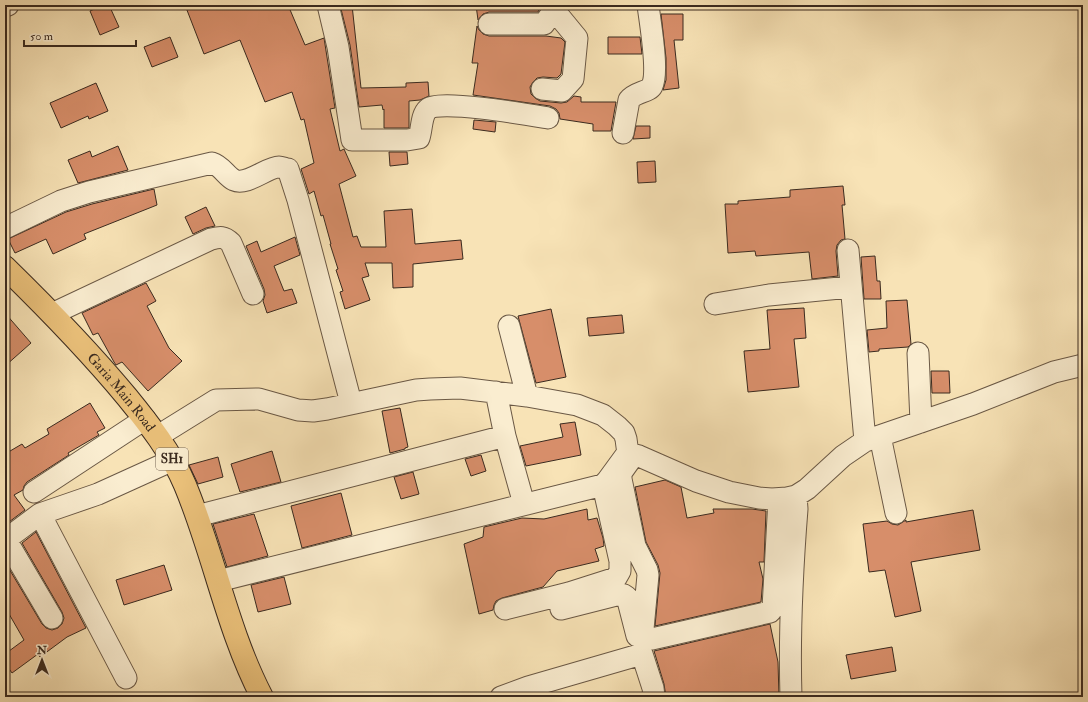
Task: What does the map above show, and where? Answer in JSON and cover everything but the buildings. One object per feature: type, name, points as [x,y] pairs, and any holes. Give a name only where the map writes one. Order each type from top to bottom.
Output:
[{"type":"main road","name":"Garia Main Road","points":[[5,267],[88,352],[145,419],[173,460],[185,484],[197,516],[243,657],[262,697]]},
{"type":"street","points":[[328,5],[338,47],[352,140],[407,140],[419,138],[424,115],[427,109],[437,105],[487,108],[548,118]]},
{"type":"street","points":[[623,133],[629,100],[638,92],[647,90],[652,86],[654,72],[648,5]]},
{"type":"street","points":[[489,24],[544,24],[554,8],[577,38],[573,79],[562,91],[542,89]]},
{"type":"street","points":[[5,228],[61,201],[89,192],[212,163],[220,167],[234,180],[239,181],[246,180],[278,167],[288,169],[298,200],[351,403]]},
{"type":"street","points":[[52,314],[211,239],[220,237],[226,238],[231,243],[253,294]]},
{"type":"street","points":[[848,250],[850,287],[872,438],[896,514]]},
{"type":"street","points":[[715,304],[769,295],[850,287]]},
{"type":"street","points":[[509,326],[527,396]]},
{"type":"street","points":[[918,353],[921,422]]},
{"type":"street","points":[[218,581],[603,484],[607,481],[624,457],[631,454],[696,481],[729,492],[759,498],[787,498],[807,489],[843,456],[872,438],[986,399],[1054,372],[1083,365]]},
{"type":"street","points":[[158,436],[216,400],[259,399],[298,410],[313,410],[327,409],[416,390],[430,389],[460,388],[527,396],[577,405],[603,415],[624,433],[631,454],[622,473],[621,479],[635,546],[648,575],[643,629],[645,635],[652,639],[770,612],[774,604],[787,498]]},
{"type":"street","points":[[496,392],[505,436],[524,504]]},
{"type":"street","points":[[34,492],[145,419]]},
{"type":"street","points":[[197,516],[505,436]]},
{"type":"street","points":[[52,618],[5,539],[40,514],[98,494],[173,460]]},
{"type":"street","points":[[505,609],[569,593],[616,578],[620,571],[620,561],[603,484]]},
{"type":"street","points":[[787,498],[796,509],[790,618],[791,697]]},
{"type":"street","points":[[40,514],[126,678]]},
{"type":"street","points":[[560,610],[620,594],[627,597],[642,654],[653,688],[654,697]]},
{"type":"street","points":[[501,697],[528,687],[642,654]]}]
